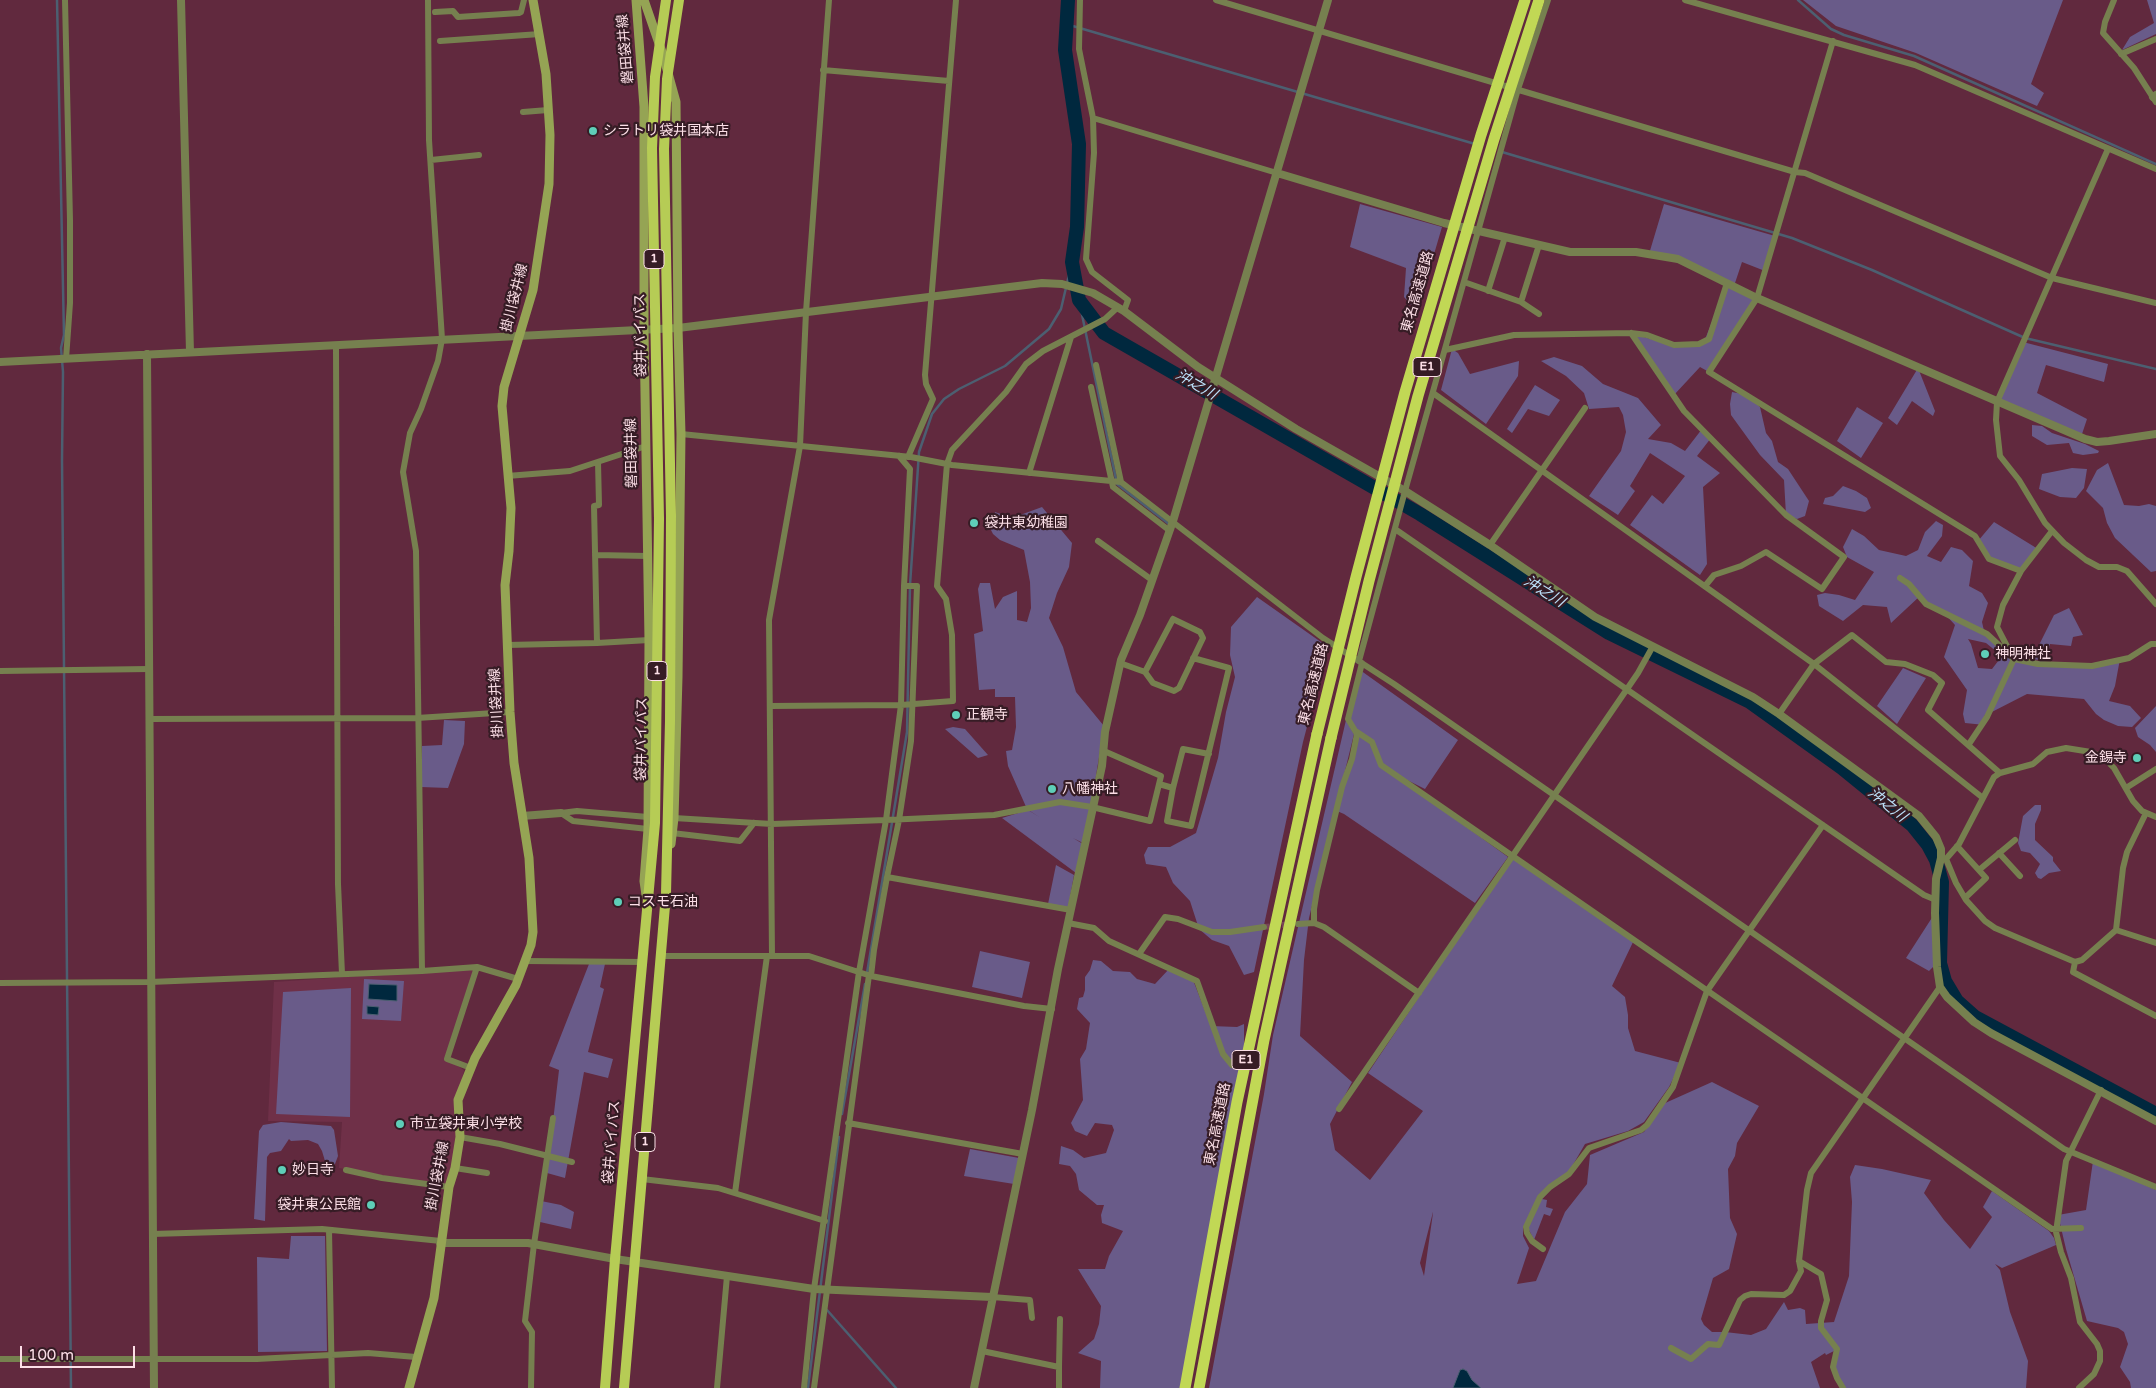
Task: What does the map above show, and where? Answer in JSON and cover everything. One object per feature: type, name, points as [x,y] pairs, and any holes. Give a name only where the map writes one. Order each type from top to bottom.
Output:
[{"type":"highway","name":"袋井バイパス","points":[[605,1388],[655,823],[658,519],[652,148],[655,76],[666,0]]},
{"type":"highway","name":"袋井バイパス","points":[[624,1388],[666,897],[670,720],[671,516],[664,149],[667,79],[679,0]]},
{"type":"highway","name":"東名高速道路","points":[[1185,1388],[1239,1093],[1317,734],[1358,568],[1405,392],[1470,171],[1525,0]]},
{"type":"highway","name":"東名高速道路","points":[[1199,1388],[1264,1040],[1330,738],[1371,572],[1421,386],[1494,139],[1539,0]]},
{"type":"main road","name":"掛川袋井線","points":[[408,1388],[434,1298],[440,1242],[460,1136],[458,1100],[471,1068],[518,979],[531,945],[529,858],[514,763],[510,712],[505,585],[509,551],[510,508],[502,396],[533,290],[549,184],[546,74],[533,0]]},
{"type":"main road","name":"磐田袋井線","points":[[636,0],[644,107],[644,330],[649,640],[648,829],[644,881],[648,905]]},
{"type":"main road","name":"磐田袋井線","points":[[644,0],[663,55],[676,102],[681,434],[678,678],[674,818],[666,897]]},
{"type":"street","points":[[65,0],[70,220],[70,303],[66,359]]},
{"type":"street","points":[[181,0],[190,352]]},
{"type":"street","points":[[422,971],[416,551],[415,536],[402,472],[410,433],[432,377],[442,339],[429,140],[428,0]]},
{"type":"street","points":[[435,12],[453,11],[458,17],[519,13],[521,12],[524,0]]},
{"type":"street","points":[[735,1193],[769,956],[772,824],[769,620],[800,446],[806,312],[829,0]]},
{"type":"street","points":[[910,457],[933,400],[926,384],[925,375],[956,0]]},
{"type":"street","points":[[770,706],[902,704],[953,701],[952,635],[946,599],[937,586],[947,464],[952,450],[1006,392],[1026,364],[1043,351],[1121,309],[1128,300],[1092,272],[1086,259],[1093,182],[1093,118],[1079,49],[1080,0]]},
{"type":"street","points":[[1216,0],[1795,172],[1805,173],[1862,195],[2052,278],[2156,303]]},
{"type":"street","points":[[974,1388],[1104,751],[1105,732],[1120,663],[1170,531],[1216,383],[1328,0]]},
{"type":"street","points":[[1548,0],[1518,89],[1394,529],[1348,719],[1357,732],[1372,742],[1380,765],[2052,1229],[2081,1228]]},
{"type":"street","points":[[1688,0],[1915,65],[2156,169]]},
{"type":"street","points":[[2114,0],[2104,22],[2103,33],[2155,98]]},
{"type":"street","points":[[440,41],[540,34]]},
{"type":"street","points":[[2121,54],[2156,39]]},
{"type":"street","points":[[1833,41],[1757,298],[1709,372],[1975,536],[1989,559],[2021,571]]},
{"type":"street","points":[[823,70],[950,81]]},
{"type":"street","points":[[523,112],[548,110]]},
{"type":"street","points":[[1093,118],[1444,223],[1570,252],[1636,252],[1678,259],[1757,298],[2085,439],[2097,442],[2156,434]]},
{"type":"street","points":[[2108,149],[1997,402],[1996,420],[2000,456],[2019,480],[2045,523],[2064,543],[2093,563],[2099,566],[2117,567],[2127,571],[2156,604]]},
{"type":"street","points":[[431,160],[479,155]]},
{"type":"street","points":[[1488,291],[1505,237]]},
{"type":"street","points":[[1521,302],[1539,245]]},
{"type":"street","points":[[1464,282],[1521,302],[1539,314]]},
{"type":"street","points":[[0,362],[678,328],[1042,283],[1062,284],[1092,293],[1121,309],[1198,367],[1216,383],[1405,491],[1490,545],[1595,617],[1730,684],[1780,714],[1919,816],[1936,837],[1944,859],[1964,898],[1975,912],[1996,928],[2075,962],[2082,960],[2116,930],[2123,868],[2127,852],[2146,813]]},
{"type":"street","points":[[1445,350],[1514,335],[1631,333],[1647,335],[1674,345],[1704,342],[1709,339],[1727,283]]},
{"type":"street","points":[[1631,333],[1684,411],[1786,515],[1844,557],[1822,589],[1766,552],[1741,566],[1714,575],[1705,586]]},
{"type":"street","points":[[1029,473],[1071,337]]},
{"type":"street","points":[[336,346],[338,884],[342,974]]},
{"type":"street","points":[[147,354],[154,1388]]},
{"type":"street","points":[[1096,365],[1121,482]]},
{"type":"street","points":[[1091,387],[1110,481],[1113,487],[1170,531]]},
{"type":"street","points":[[1433,393],[1814,664],[1983,798]]},
{"type":"street","points":[[1490,545],[1585,408]]},
{"type":"street","points":[[681,434],[910,457],[947,464],[1121,482],[1323,638],[1361,662],[1749,929],[2069,1152],[2156,1187]]},
{"type":"street","points":[[507,476],[570,471],[646,446]]},
{"type":"street","points":[[804,1388],[848,1123],[893,820],[902,704],[908,586],[910,469],[899,456]]},
{"type":"street","points":[[598,462],[599,504],[594,506],[598,643]]},
{"type":"street","points":[[1394,529],[1924,895],[1936,900]]},
{"type":"street","points":[[1970,744],[1988,717],[2012,656],[1997,627],[2003,605],[2021,571],[2052,531]]},
{"type":"street","points":[[1098,541],[1152,580]]},
{"type":"street","points":[[595,555],[648,556]]},
{"type":"street","points":[[1900,578],[1909,584],[1926,604],[1987,634],[2012,656],[2038,664],[2092,666],[2129,658],[2151,644],[2156,644]]},
{"type":"street","points":[[814,1388],[824,1302],[821,1290],[824,1221],[859,972],[911,741],[917,586],[908,586]]},
{"type":"street","points":[[1120,663],[1145,672],[1153,683],[1174,691],[1179,688],[1203,638],[1200,632],[1173,619],[1145,672]]},
{"type":"street","points":[[1780,714],[1814,664],[1852,635],[1886,662],[1905,664],[1933,675],[1942,683],[1928,710],[1970,744],[2000,773]]},
{"type":"street","points":[[507,644],[598,643],[649,640]]},
{"type":"street","points":[[1339,1109],[1627,689],[1653,646]]},
{"type":"street","points":[[1194,658],[1229,668],[1209,754],[1192,826],[1167,820],[1183,749],[1209,754]]},
{"type":"street","points":[[0,670],[148,669]]},
{"type":"street","points":[[149,719],[417,718],[510,712]]},
{"type":"street","points":[[1314,923],[1317,890],[1342,787],[1352,759],[1357,732]]},
{"type":"street","points":[[2156,817],[2146,813],[2133,801],[2114,768],[2104,758],[2079,749],[2066,748],[2048,752],[2033,764],[2000,773],[1994,777],[1957,846],[1944,859],[1936,879],[1937,967],[1940,987],[1947,997],[1974,1022],[2046,1063],[2101,1090],[2156,1121]]},
{"type":"street","points":[[674,818],[772,824],[893,820],[994,815],[1060,802],[1092,807],[1150,821],[1161,776],[1104,751]]},
{"type":"street","points":[[2126,788],[2156,769]]},
{"type":"street","points":[[1159,784],[1173,788]]},
{"type":"street","points":[[522,816],[577,811],[648,817]]},
{"type":"street","points":[[561,813],[573,821],[648,829]]},
{"type":"street","points":[[672,832],[740,841],[754,822]]},
{"type":"street","points":[[1543,1249],[1532,1241],[1526,1232],[1526,1226],[1540,1197],[1550,1187],[1569,1174],[1589,1148],[1641,1130],[1647,1124],[1673,1087],[1707,991],[1823,825]]},
{"type":"street","points":[[1979,870],[2015,840]]},
{"type":"street","points":[[1957,846],[1986,878],[1964,898]]},
{"type":"street","points":[[1999,853],[2020,876]]},
{"type":"street","points":[[886,877],[1071,910]]},
{"type":"street","points":[[1139,954],[1165,918],[1178,919],[1212,932],[1230,932],[1264,927]]},
{"type":"street","points":[[1068,923],[1094,928],[1109,941],[1197,981],[1223,1054],[1232,1065]]},
{"type":"street","points":[[1298,924],[1314,923],[1324,927],[1419,993]]},
{"type":"street","points":[[2116,930],[2156,943]]},
{"type":"street","points":[[662,956],[810,956],[870,976],[1024,1006],[1052,1009]]},
{"type":"street","points":[[525,961],[643,962]]},
{"type":"street","points":[[2075,962],[2073,972],[2156,1016]]},
{"type":"street","points":[[471,1068],[447,1059],[477,967]]},
{"type":"street","points":[[0,983],[150,982],[477,967],[518,979]]},
{"type":"street","points":[[1672,1348],[1691,1359],[1708,1344],[1719,1344],[1740,1300],[1751,1294],[1784,1295],[1790,1291],[1801,1271],[1798,1261],[1807,1190],[1812,1173],[1940,987]]},
{"type":"street","points":[[2079,1388],[2094,1374],[2100,1361],[2100,1351],[2097,1344],[2080,1322],[2072,1283],[2060,1252],[2056,1230],[2066,1161],[2101,1090]]},
{"type":"street","points":[[531,1388],[532,1332],[525,1321],[534,1244],[553,1118]]},
{"type":"street","points":[[848,1123],[1022,1154]]},
{"type":"street","points":[[460,1136],[572,1162]]},
{"type":"street","points":[[455,1168],[487,1173]]},
{"type":"street","points":[[346,1170],[382,1178],[449,1187]]},
{"type":"street","points":[[642,1179],[718,1188],[824,1221]]},
{"type":"street","points":[[152,1234],[329,1230],[440,1242],[515,1242],[821,1290],[1030,1300],[1032,1318]]},
{"type":"street","points":[[329,1230],[332,1388]]},
{"type":"street","points":[[1798,1261],[1816,1269],[1821,1274],[1825,1285],[1827,1300],[1821,1328],[1836,1349],[1833,1367],[1843,1388]]},
{"type":"street","points":[[717,1388],[727,1276]]},
{"type":"street","points":[[1059,1388],[1060,1320]]},
{"type":"street","points":[[982,1350],[1059,1367]]},
{"type":"street","points":[[0,1359],[257,1359],[368,1353],[416,1357]]},
{"type":"shaded area","points":[[1803,0],[2063,0],[2031,84],[2044,93],[2037,106],[1916,53],[1836,26]]},
{"type":"shaded area","points":[[2147,0],[2156,0],[2156,34],[2122,50],[2130,37],[2154,23]]},
{"type":"shaded area","points":[[1360,204],[1442,227],[1417,312],[1404,297],[1406,268],[1350,247]]},
{"type":"shaded area","points":[[1664,204],[1775,236],[1765,271],[1742,262],[1734,286],[1702,270],[1649,254]]},
{"type":"shaded area","points":[[1726,286],[1755,297],[1709,372],[1700,367],[1674,395],[1632,334],[1674,345],[1704,342]]},
{"type":"shaded area","points":[[2023,342],[2108,364],[2104,382],[2046,365],[2037,393],[2087,419],[2081,437],[1997,402]]},
{"type":"shaded area","points":[[1452,349],[1458,353],[1470,374],[1519,361],[1518,376],[1486,424],[1441,390]]},
{"type":"shaded area","points":[[1554,357],[1582,366],[1603,384],[1638,398],[1661,425],[1648,439],[1671,443],[1685,451],[1702,429],[1711,438],[1697,456],[1720,473],[1703,487],[1707,564],[1700,575],[1630,525],[1652,495],[1663,504],[1685,476],[1650,453],[1630,486],[1635,491],[1618,515],[1589,496],[1621,451],[1626,432],[1623,415],[1619,407],[1589,409],[1584,393],[1566,376],[1541,361]]},
{"type":"shaded area","points":[[1918,368],[1935,411],[1933,416],[1912,401],[1897,425],[1888,418]]},
{"type":"shaded area","points":[[1535,385],[1560,400],[1549,416],[1528,409],[1512,433],[1507,429]]},
{"type":"shaded area","points":[[1732,392],[1747,395],[1760,407],[1766,433],[1772,441],[1778,462],[1788,469],[1809,501],[1805,516],[1797,519],[1786,515],[1784,480],[1760,455],[1731,415]]},
{"type":"shaded area","points":[[1857,407],[1883,423],[1861,458],[1837,441]]},
{"type":"shaded area","points":[[2032,425],[2042,426],[2052,433],[2085,444],[2099,451],[2098,453],[2083,455],[2073,453],[2069,443],[2047,445],[2032,436]]},
{"type":"shaded area","points":[[2108,463],[2124,505],[2139,506],[2149,504],[2156,506],[2156,571],[2151,572],[2115,538],[2107,523],[2103,508],[2086,491],[2097,470]]},
{"type":"shaded area","points":[[2072,468],[2087,469],[2084,488],[2076,498],[2060,497],[2039,489],[2042,474]]},
{"type":"shaded area","points":[[1843,486],[1867,498],[1871,508],[1865,512],[1823,504],[1825,498],[1833,496]]},
{"type":"shaded area","points":[[1042,507],[1072,543],[1069,567],[1057,593],[1049,618],[1063,647],[1076,692],[1104,726],[1085,844],[1073,838],[1083,844],[1076,873],[1002,818],[1028,810],[1039,817],[1027,809],[1008,766],[1006,751],[1012,750],[1016,727],[1015,697],[995,697],[995,689],[979,690],[974,634],[983,631],[978,589],[980,583],[990,583],[995,609],[1003,597],[1017,591],[1017,620],[1027,622],[1031,608],[1030,582],[1024,550],[1000,540],[993,534],[989,526],[995,512],[1012,518]]},
{"type":"shaded area","points":[[1936,521],[1943,525],[1942,536],[1927,556],[1941,562],[1951,547],[1962,550],[1973,561],[1969,586],[1982,593],[1988,603],[1982,622],[1985,635],[2003,652],[2003,655],[2009,651],[2020,659],[2081,666],[2120,659],[2115,686],[2109,701],[2130,706],[2141,718],[2132,727],[2118,726],[2096,714],[2084,699],[2027,694],[1984,716],[1985,725],[1965,723],[1963,714],[1967,690],[1944,657],[1955,625],[1944,613],[1927,605],[1920,596],[1891,623],[1887,607],[1863,605],[1843,621],[1819,606],[1817,595],[1825,593],[1855,600],[1874,572],[1847,557],[1843,547],[1852,529],[1864,536],[1879,550],[1906,556],[1918,550],[1925,532]],"holes":[[[1968,639],[1986,643],[2002,656],[1992,669],[1978,668]]]},
{"type":"shaded area","points":[[1994,522],[2038,549],[2021,571],[1989,559],[1978,541]]},
{"type":"shaded area","points":[[1257,597],[1328,647],[1303,742],[1254,972],[1244,975],[1229,946],[1212,940],[1199,929],[1190,901],[1173,883],[1166,867],[1146,864],[1144,855],[1148,847],[1170,847],[1196,833],[1218,758],[1226,712],[1235,677],[1230,655],[1231,627]]},
{"type":"shaded area","points":[[2069,608],[2083,635],[2073,637],[2071,646],[2050,644],[2047,661],[2032,659],[2054,615]]},
{"type":"shaded area","points":[[1903,668],[1926,678],[1897,724],[1877,706]]},
{"type":"shaded area","points":[[1360,670],[1458,740],[1425,789],[1389,771],[1508,857],[1475,903],[1337,811],[1357,734],[1348,719]]},
{"type":"shaded area","points":[[2156,706],[2156,752],[2150,745],[2138,737],[2135,728]]},
{"type":"shaded area","points":[[444,720],[465,721],[464,744],[448,788],[421,787],[422,746],[442,745]]},
{"type":"shaded area","points":[[1346,720],[1354,734],[1309,918],[1304,960],[1300,1036],[1352,1082],[1330,1124],[1335,1150],[1370,1180],[1423,1111],[1368,1073],[1512,858],[1634,940],[1612,986],[1625,997],[1628,1028],[1635,1051],[1681,1063],[1669,1087],[1644,1122],[1628,1131],[1585,1144],[1570,1170],[1542,1199],[1547,1200],[1546,1207],[1553,1209],[1550,1216],[1544,1214],[1534,1240],[1528,1228],[1523,1227],[1523,1236],[1529,1248],[1517,1284],[1536,1281],[1565,1212],[1587,1184],[1590,1155],[1644,1132],[1663,1104],[1712,1082],[1759,1106],[1737,1143],[1735,1156],[1728,1169],[1730,1218],[1737,1234],[1729,1269],[1713,1278],[1701,1319],[1704,1325],[1712,1332],[1751,1335],[1766,1329],[1784,1302],[1788,1310],[1800,1308],[1805,1310],[1806,1324],[1834,1322],[1849,1276],[1852,1202],[1850,1177],[1855,1165],[1882,1169],[1931,1180],[1924,1193],[1944,1220],[1970,1249],[1992,1217],[1983,1207],[1992,1191],[2049,1231],[2054,1238],[2056,1245],[2002,1268],[1995,1264],[2000,1270],[2010,1312],[2028,1361],[2026,1388],[1843,1388],[1836,1374],[1836,1350],[1826,1355],[1825,1353],[1811,1362],[1820,1388],[1209,1388],[1264,1094],[1273,1035]],"holes":[[[1433,1212],[1424,1276],[1420,1263]]]},
{"type":"shaded area","points":[[953,727],[965,729],[988,755],[978,758],[945,729]]},
{"type":"shaded area","points":[[2035,805],[2041,805],[2041,810],[2035,824],[2035,840],[2053,857],[2053,861],[2061,871],[2049,873],[2041,879],[2035,873],[2040,864],[2030,853],[2021,851],[2018,843],[2023,816]]},
{"type":"shaded area","points":[[1056,865],[1074,875],[1068,908],[1048,904]]},
{"type":"shaded area","points":[[1935,913],[1933,967],[1929,971],[1906,958]]},
{"type":"shaded area","points":[[980,951],[1030,962],[1022,998],[972,987]]},
{"type":"shaded area","points":[[1093,960],[1101,961],[1113,971],[1130,972],[1137,979],[1155,984],[1169,969],[1193,980],[1211,1026],[1237,1027],[1244,1024],[1244,1058],[1181,1388],[1100,1388],[1101,1361],[1078,1353],[1094,1339],[1099,1324],[1101,1306],[1078,1269],[1105,1269],[1109,1256],[1123,1231],[1102,1223],[1101,1215],[1104,1205],[1097,1205],[1079,1190],[1076,1174],[1070,1166],[1059,1164],[1061,1146],[1073,1150],[1084,1158],[1106,1153],[1114,1130],[1112,1125],[1095,1123],[1087,1136],[1075,1131],[1071,1123],[1083,1100],[1080,1059],[1086,1049],[1090,1023],[1077,1009],[1079,998],[1083,997],[1085,990],[1085,977],[1090,970]]},
{"type":"shaded area","points":[[589,964],[605,964],[600,987],[604,989],[588,1052],[613,1059],[608,1078],[584,1072],[565,1178],[547,1173],[559,1070],[549,1066]]},
{"type":"shaded area","points":[[475,968],[447,1059],[464,1070],[458,1100],[460,1137],[449,1187],[339,1168],[342,1122],[268,1121],[274,982]]},
{"type":"shaded area","points":[[364,979],[404,981],[401,1021],[362,1019]]},
{"type":"shaded area","points":[[351,988],[350,1117],[276,1114],[283,992]]},
{"type":"shaded area","points":[[281,1122],[331,1126],[334,1130],[338,1156],[335,1164],[330,1166],[325,1161],[318,1144],[308,1140],[291,1141],[289,1139],[281,1151],[270,1153],[267,1157],[265,1221],[254,1219],[259,1131],[263,1125]]},
{"type":"shaded area","points":[[970,1149],[1019,1158],[1014,1184],[964,1176]]},
{"type":"shaded area","points":[[2093,1161],[2156,1190],[2156,1388],[2131,1388],[2130,1382],[2120,1367],[2128,1344],[2124,1332],[2118,1328],[2087,1321],[2066,1249],[2058,1215],[2086,1210]]},
{"type":"shaded area","points":[[541,1201],[561,1205],[574,1212],[571,1229],[540,1222]]},
{"type":"shaded area","points":[[291,1236],[325,1236],[327,1351],[258,1352],[257,1257],[289,1259]]},
{"type":"water","points":[[369,984],[397,985],[397,1001],[368,999]]},
{"type":"water","points":[[367,1006],[379,1007],[378,1015],[367,1014]]},
{"type":"water","points":[[1460,1370],[1467,1371],[1472,1380],[1481,1388],[1453,1388]]},
{"type":"waterway","points":[[57,0],[64,335],[61,348],[63,372],[62,460],[71,1388]]},
{"type":"waterway","name":"沖之川","points":[[1068,0],[1065,50],[1079,144],[1077,227],[1072,262],[1079,300],[1104,333],[1420,514],[1609,633],[1750,702],[1842,768],[1912,825],[1928,845],[1936,860],[1942,882],[1940,963],[1945,981],[1957,1001],[1975,1017],[2156,1114]]},
{"type":"waterway","points":[[1798,0],[1831,29],[1844,35],[1914,56],[2156,164]]},
{"type":"waterway","points":[[1066,24],[1475,144]]},
{"type":"waterway","points":[[1502,152],[1792,238],[1872,270],[2025,338],[2156,369]]},
{"type":"waterway","points":[[867,973],[907,732],[910,585],[919,452],[932,414],[944,399],[959,389],[1005,366],[1049,329],[1061,309],[1072,262]]},
{"type":"waterway","points":[[1079,300],[1117,484],[1169,524]]},
{"type":"waterway","points":[[842,1114],[865,984]]},
{"type":"waterway","points":[[808,1388],[839,1137]]},
{"type":"waterway","points":[[827,1310],[896,1388]]},
{"type":"tunnel","points":[[1264,927],[1292,924]]},
{"type":"place","name":"シラトリ袋井国本店","points":[[593,131]]},
{"type":"place","name":"袋井東幼稚園","points":[[974,523]]},
{"type":"place","name":"神明神社","points":[[1985,654]]},
{"type":"place","name":"正観寺","points":[[956,715]]},
{"type":"place","name":"金錫寺","points":[[2137,758]]},
{"type":"place","name":"八幡神社","points":[[1052,789]]},
{"type":"place","name":"コスモ石油","points":[[618,902]]},
{"type":"place","name":"市立袋井東小学校","points":[[400,1124]]},
{"type":"place","name":"妙日寺","points":[[282,1170]]},
{"type":"place","name":"袋井東公民館","points":[[371,1205]]}]
